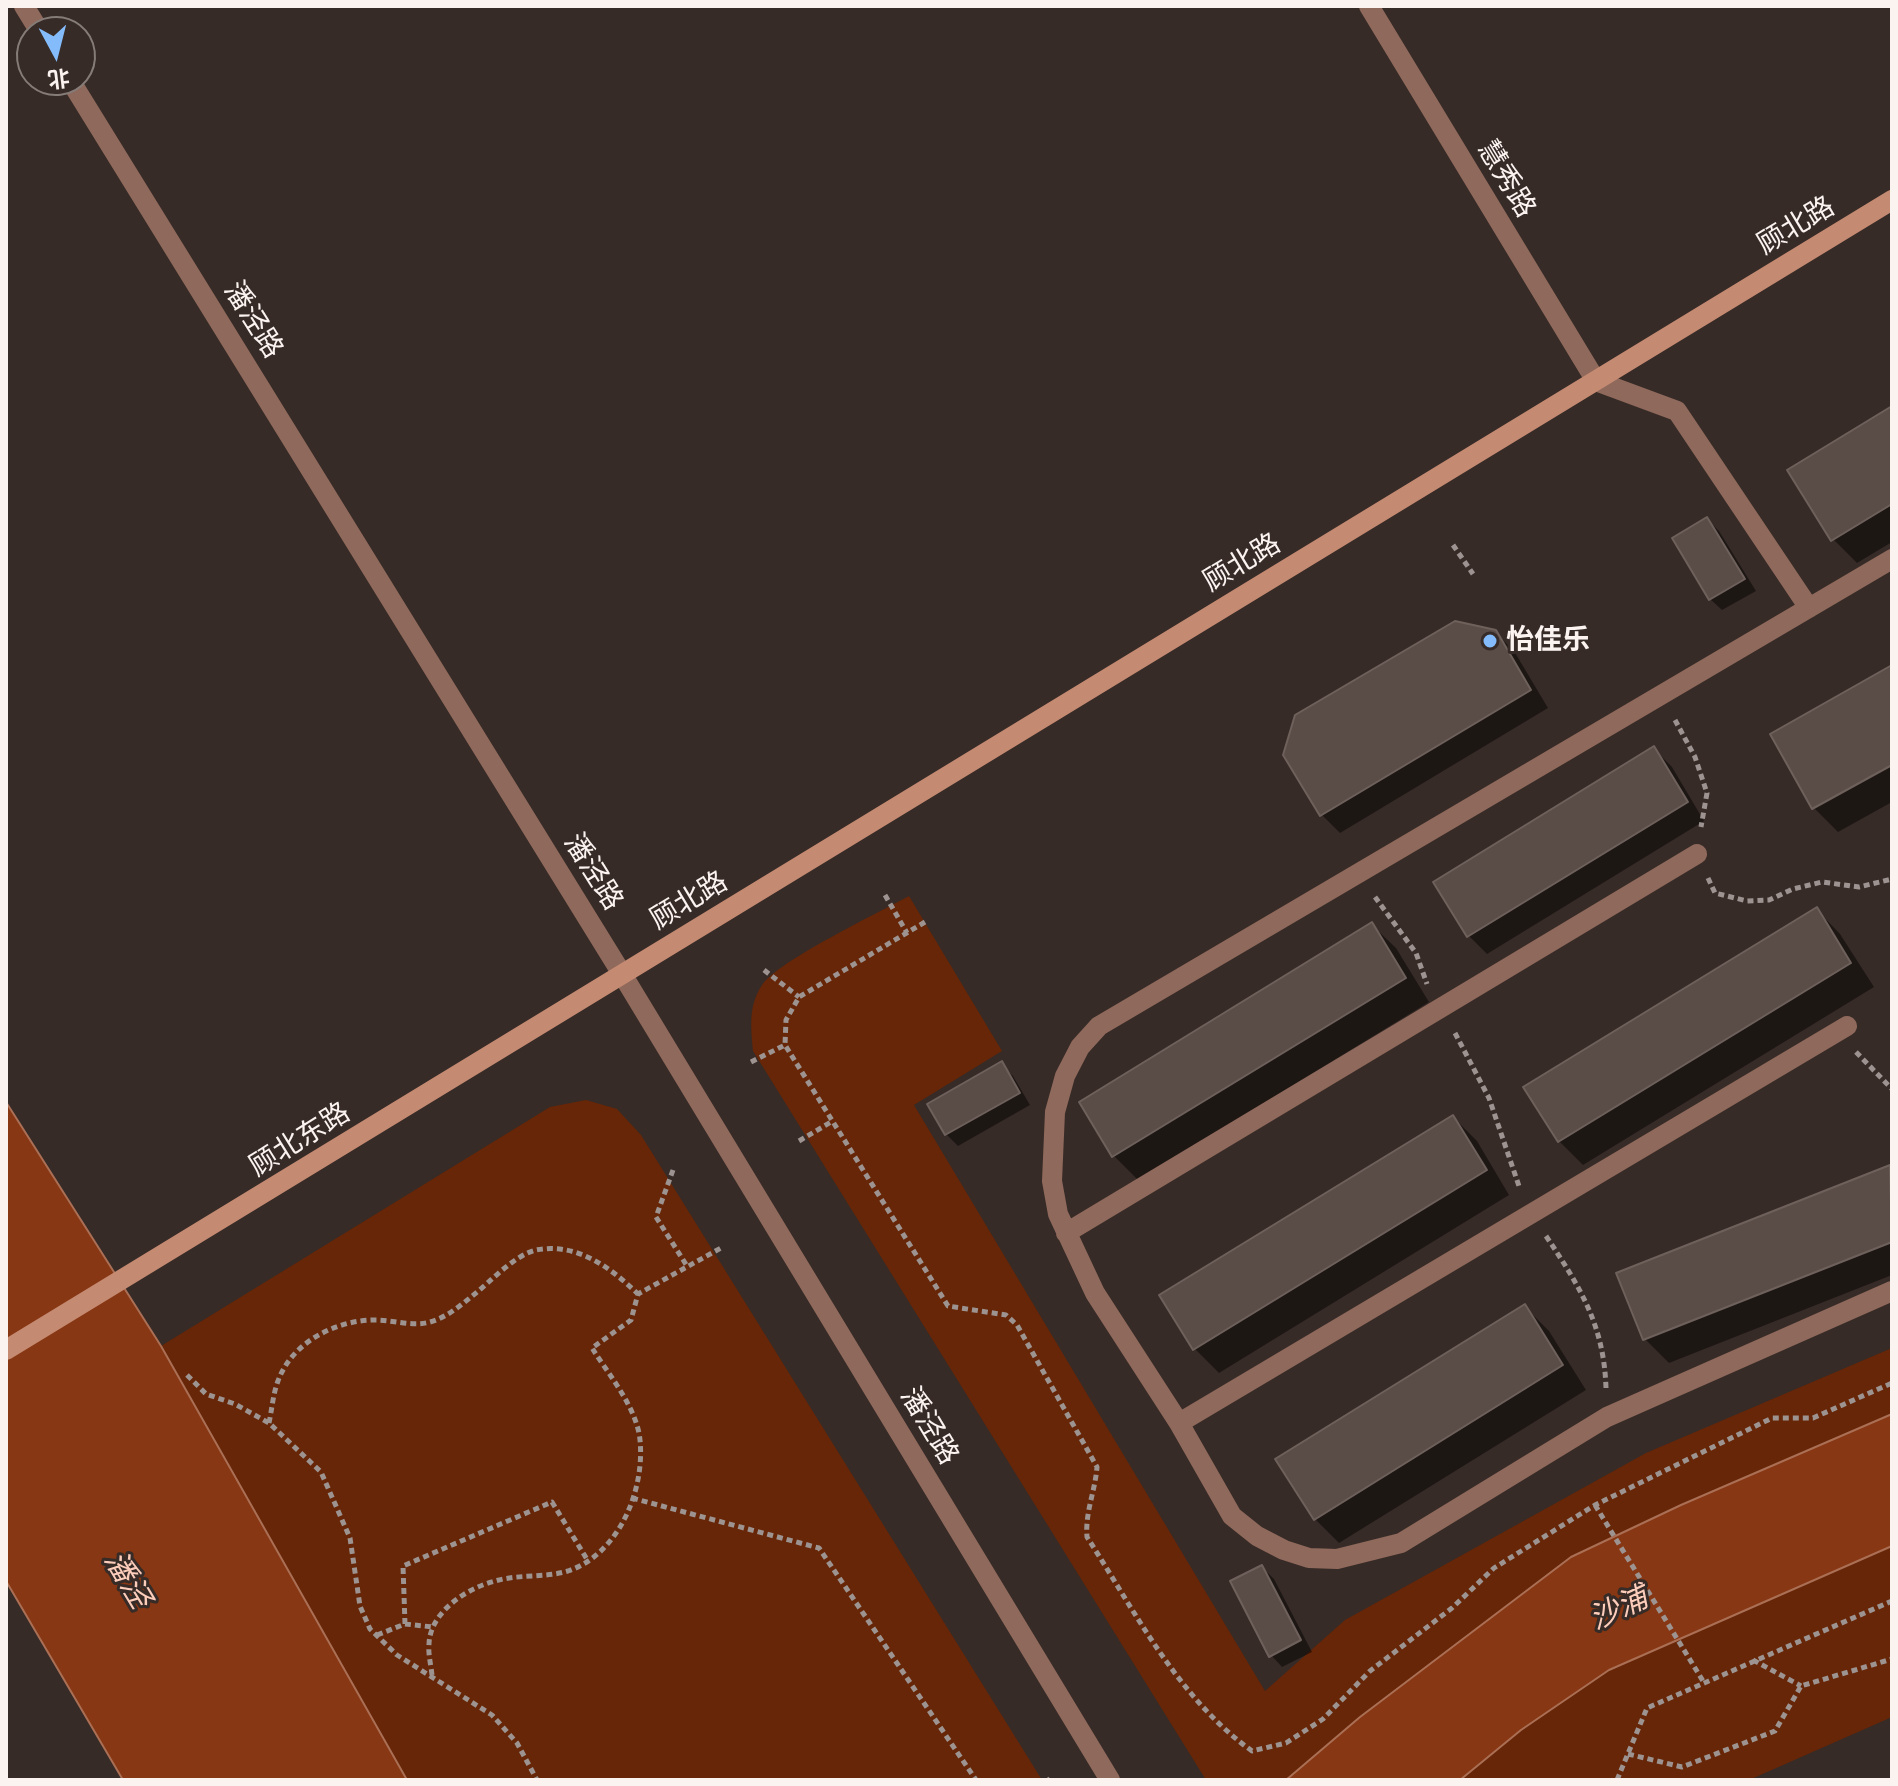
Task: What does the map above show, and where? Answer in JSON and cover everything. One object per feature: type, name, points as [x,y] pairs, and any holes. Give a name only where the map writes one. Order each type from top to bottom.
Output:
[{"type":"street","name":"慧秀路","points":[[1369,6],[1596,381]]},
{"type":"street","name":"潘泾路","points":[[80,96],[622,974],[1110,1780]]},
{"type":"street","name":"顾北路","points":[[622,974],[1892,200]]},
{"type":"street","points":[[1596,381],[1677,411],[1809,608]]},
{"type":"street","points":[[1892,559],[1099,1026],[1080,1047],[1065,1076],[1055,1112],[1052,1148],[1052,1181],[1066,1233],[1095,1293],[1179,1423],[1232,1516],[1257,1536],[1309,1558],[1337,1559],[1401,1543],[1607,1417],[1892,1291]]},
{"type":"street","points":[[1066,1233],[1697,854]]},
{"type":"street","name":"顾北东路","points":[[6,1350],[147,1267],[622,974]]},
{"type":"street","points":[[1179,1423],[1841,1029]]},
{"type":"path","points":[[1453,545],[1473,574]]},
{"type":"path","points":[[1662,694],[1695,757],[1707,793],[1697,854],[1715,893],[1747,901],[1769,900],[1793,889],[1822,882],[1859,887],[1892,879]]},
{"type":"path","points":[[1351,877],[1378,900],[1416,953],[1436,1011],[1473,1063],[1531,1214],[1574,1278],[1595,1319],[1605,1360],[1607,1417]]},
{"type":"path","points":[[885,895],[907,933]]},
{"type":"path","points":[[764,970],[799,997]]},
{"type":"path","points":[[1841,1029],[1892,1089]]},
{"type":"path","points":[[751,1062],[785,1045]]},
{"type":"path","points":[[799,1141],[831,1122]]},
{"type":"path","points":[[673,1170],[656,1217],[687,1266]]},
{"type":"path","points":[[432,1675],[428,1643],[439,1614],[471,1591],[497,1580],[531,1578],[570,1570],[602,1553],[630,1510],[640,1438],[626,1402],[592,1348],[631,1320],[638,1294],[721,1248]]},
{"type":"path","points":[[269,1423],[282,1371],[288,1359],[311,1338],[346,1323],[376,1320],[410,1324],[430,1322],[450,1313],[534,1250],[561,1250],[587,1256],[612,1270],[638,1294]]},
{"type":"path","points":[[187,1375],[206,1394],[235,1404],[269,1423],[321,1472],[350,1538],[360,1606],[377,1635],[397,1655],[492,1715],[517,1743],[537,1780]]},
{"type":"path","points":[[632,1498],[819,1548],[976,1780]]},
{"type":"path","points":[[405,1624],[403,1566],[552,1502],[588,1561]]},
{"type":"path","points":[[1595,1505],[1703,1681]]},
{"type":"path","points":[[1617,1780],[1647,1708],[1892,1601]]},
{"type":"path","points":[[377,1635],[405,1624],[433,1627]]},
{"type":"path","points":[[1628,1754],[1682,1767],[1775,1731],[1801,1686],[1892,1659]]},
{"type":"path","points":[[1753,1660],[1801,1686]]},
{"type":"shaded area","points":[[909,896],[1002,1051],[914,1105],[1265,1691],[1345,1620],[1646,1453],[1892,1348],[1892,1414],[1681,1505],[1571,1557],[1360,1717],[1286,1780],[1206,1780],[753,1051],[754,1001],[762,985],[772,975],[807,951]]},
{"type":"shaded area","points":[[586,1100],[617,1109],[641,1135],[1042,1780],[407,1780],[161,1346],[550,1107]]},
{"type":"shaded area","points":[[1892,1546],[1892,1717],[1749,1780],[1460,1780],[1521,1730],[1609,1670]]},
{"type":"water","name":"潘泾","points":[[6,1102],[161,1346],[407,1780],[123,1780],[6,1581]]},
{"type":"water","name":"沙浦","points":[[1892,1414],[1892,1546],[1609,1670],[1521,1730],[1460,1780],[1286,1780],[1360,1717],[1571,1557],[1681,1505]]},
{"type":"building","points":[[1892,406],[1892,504],[1831,541],[1787,470]]},
{"type":"building","points":[[1707,517],[1745,579],[1709,600],[1672,538]]},
{"type":"building","points":[[1455,621],[1496,630],[1531,690],[1320,816],[1283,755],[1295,715]]},
{"type":"building","points":[[1892,665],[1892,765],[1812,809],[1770,734]]},
{"type":"building","points":[[1654,746],[1688,802],[1467,937],[1433,882]]},
{"type":"building","points":[[1817,907],[1851,963],[1558,1142],[1523,1087]]},
{"type":"building","points":[[1372,922],[1406,978],[1112,1157],[1079,1102]]},
{"type":"building","points":[[1002,1061],[1020,1093],[945,1135],[927,1104]]},
{"type":"building","points":[[1453,1115],[1487,1170],[1193,1350],[1159,1295]]},
{"type":"building","points":[[1890,1165],[1892,1242],[1643,1340],[1616,1273]]},
{"type":"building","points":[[1525,1304],[1563,1365],[1314,1520],[1275,1459]]},
{"type":"building","points":[[1262,1565],[1301,1640],[1269,1657],[1230,1581]]},
{"type":"place","name":"怡佳乐","points":[[1490,641]]}]
